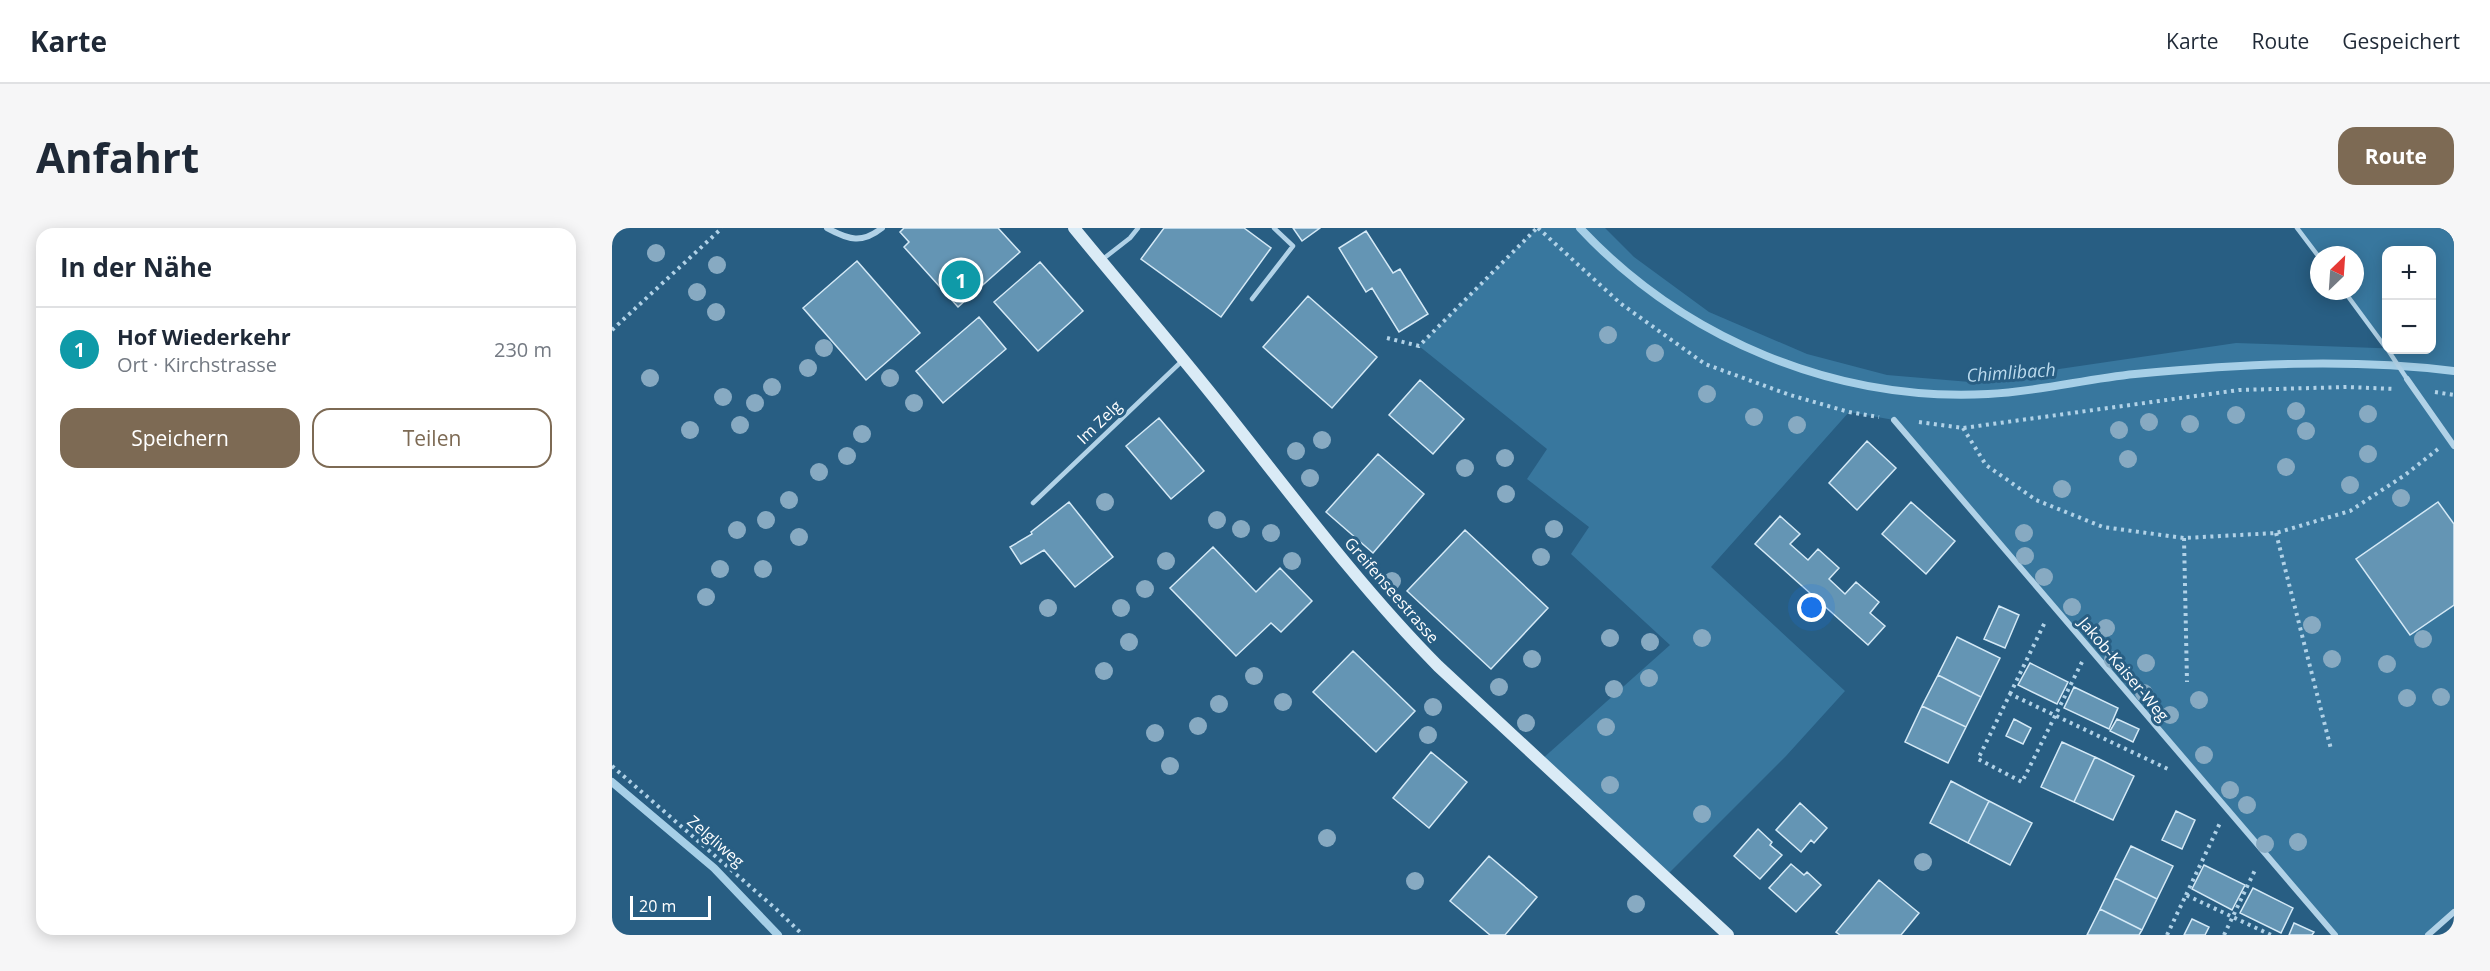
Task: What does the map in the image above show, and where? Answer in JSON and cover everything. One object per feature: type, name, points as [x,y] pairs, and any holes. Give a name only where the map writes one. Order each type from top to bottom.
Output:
[{"type":"street","points":[[827,228],[858,240],[870,238],[882,228]]},
{"type":"street","name":"Greifenseestrasse","points":[[1074,228],[1184,359],[1361,583],[1397,625],[1438,666],[1728,935]]},
{"type":"street","points":[[2408,379],[2454,446]]},
{"type":"street","name":"Jakob-Kaiser-Weg","points":[[1894,420],[2335,935]]},
{"type":"street","points":[[2428,935],[2454,912]]},
{"type":"lane","points":[[1101,260],[1130,238],[1138,228]]},
{"type":"lane","points":[[1252,299],[1293,246],[1274,228]]},
{"type":"lane","points":[[2297,228],[2311,246]]},
{"type":"lane","points":[[2351,300],[2382,342]]},
{"type":"lane","points":[[2390,354],[2408,379]]},
{"type":"lane","name":"Im Zelg","points":[[1033,503],[1184,359]]},
{"type":"path","points":[[612,330],[722,228]]},
{"type":"path","points":[[1387,338],[1419,346],[1537,228],[1620,303],[1705,364],[1790,395],[1849,412],[1963,428],[2239,390],[2347,387],[2414,389],[2454,395]]},
{"type":"path","points":[[1963,428],[1986,465],[2036,500],[2103,527],[2184,538],[2276,533],[2350,511],[2405,475],[2449,439]]},
{"type":"path","points":[[2276,533],[2331,749]]},
{"type":"path","points":[[2184,538],[2187,682]]},
{"type":"path","points":[[2053,606],[1978,759],[2022,782],[2089,648]]},
{"type":"path","points":[[2010,694],[2178,774]]},
{"type":"path","name":"Zelgliweg","points":[[612,766],[803,935]]},
{"type":"path","points":[[2167,935],[2226,809]]},
{"type":"path","points":[[2224,935],[2264,853]]},
{"type":"path","points":[[2186,895],[2271,935]]},
{"type":"shaded area","points":[[1537,228],[1605,228],[1634,257],[1709,312],[1807,354],[1887,375],[1970,382],[2236,343],[2382,348],[2382,354],[2436,354],[2436,246],[2382,246],[2382,343],[2351,300],[2364,300],[2364,246],[2312,246],[2297,228],[2454,228],[2454,912],[2428,935],[2335,935],[1894,420],[1849,412],[1711,567],[1845,691],[1786,756],[1665,877],[1541,760],[1670,645],[1571,554],[1589,527],[1527,479],[1547,449],[1419,346]]},
{"type":"building","points":[[904,228],[998,228],[1020,252],[958,307],[904,247],[909,242],[900,232]]},
{"type":"building","points":[[1164,228],[1244,228],[1271,248],[1221,317],[1141,259]]},
{"type":"building","points":[[1293,228],[1320,228],[1302,241]]},
{"type":"building","points":[[1366,231],[1393,273],[1400,269],[1428,314],[1399,332],[1372,288],[1366,292],[1339,248]]},
{"type":"building","points":[[857,261],[920,333],[866,380],[803,308]]},
{"type":"building","points":[[1040,262],[1083,311],[1038,351],[994,302]]},
{"type":"building","points":[[1308,296],[1377,357],[1332,408],[1263,347]]},
{"type":"building","points":[[979,317],[1006,349],[943,403],[916,371]]},
{"type":"building","points":[[1420,380],[1464,419],[1433,454],[1389,415]]},
{"type":"building","points":[[1159,418],[1204,471],[1171,499],[1126,446]]},
{"type":"building","points":[[1867,441],[1896,468],[1857,510],[1829,483]]},
{"type":"building","points":[[1378,454],[1424,494],[1373,553],[1326,512]]},
{"type":"building","points":[[1069,502],[1113,557],[1075,587],[1044,550],[1021,564],[1010,547],[1032,534],[1031,532]]},
{"type":"building","points":[[1911,502],[1955,541],[1926,574],[1882,534]]},
{"type":"building","points":[[2438,502],[2454,524],[2454,605],[2410,635],[2356,559]]},
{"type":"building","points":[[1780,516],[1800,534],[1790,544],[1808,560],[1818,549],[1839,568],[1829,579],[1845,594],[1856,582],[1879,602],[1870,613],[1885,626],[1868,645],[1755,544]]},
{"type":"building","points":[[1465,530],[1548,608],[1491,669],[1407,591]]},
{"type":"building","points":[[1213,547],[1256,592],[1280,568],[1312,601],[1281,632],[1271,623],[1236,656],[1170,588]]},
{"type":"building","points":[[1999,606],[2019,615],[2005,648],[1984,639]]},
{"type":"building","points":[[1957,637],[2000,658],[1981,697],[1938,675]]},
{"type":"building","points":[[1353,651],[1415,711],[1376,752],[1313,692]]},
{"type":"building","points":[[2030,663],[2068,682],[2057,704],[2018,685]]},
{"type":"building","points":[[1938,675],[1981,697],[1966,727],[1922,706]]},
{"type":"building","points":[[2074,687],[2118,708],[2109,729],[2064,708]]},
{"type":"building","points":[[1922,706],[1966,727],[1948,763],[1905,742]]},
{"type":"building","points":[[2014,719],[2031,728],[2023,744],[2006,736]]},
{"type":"building","points":[[2117,719],[2139,729],[2133,742],[2110,731]]},
{"type":"building","points":[[2062,742],[2095,757],[2074,802],[2041,787]]},
{"type":"building","points":[[1431,752],[1467,782],[1429,828],[1393,798]]},
{"type":"building","points":[[2095,757],[2134,776],[2113,820],[2074,802]]},
{"type":"building","points":[[1951,781],[1989,801],[1968,843],[1930,823]]},
{"type":"building","points":[[1989,801],[2032,823],[2010,865],[1968,843]]},
{"type":"building","points":[[1800,803],[1827,828],[1814,843],[1811,840],[1801,852],[1776,830]]},
{"type":"building","points":[[2176,811],[2195,820],[2182,849],[2162,840]]},
{"type":"building","points":[[1758,829],[1772,842],[1770,845],[1782,855],[1760,879],[1734,856]]},
{"type":"building","points":[[2131,846],[2173,866],[2157,899],[2115,878]]},
{"type":"building","points":[[1489,856],[1537,897],[1505,935],[1490,935],[1450,901]]},
{"type":"building","points":[[1791,864],[1804,875],[1807,872],[1821,885],[1796,912],[1769,888]]},
{"type":"building","points":[[2204,865],[2245,885],[2232,910],[2192,889]]},
{"type":"building","points":[[2115,878],[2157,899],[2142,930],[2100,909]]},
{"type":"building","points":[[1879,880],[1919,913],[1901,935],[1840,935],[1836,932]]},
{"type":"building","points":[[2253,888],[2293,908],[2281,933],[2240,913]]},
{"type":"building","points":[[2100,909],[2142,930],[2139,935],[2087,935]]},
{"type":"building","points":[[2192,919],[2209,927],[2205,935],[2184,935]]},
{"type":"building","points":[[2294,923],[2314,932],[2312,935],[2289,935]]},
{"type":"waterway","name":"Chimlibach","points":[[1580,228],[1621,267],[1666,302],[1714,331],[1766,356],[1819,374],[1874,387],[1931,394],[1988,394],[2025,391],[2135,374],[2254,365],[2374,365],[2454,371]]},
{"type":"waterway","points":[[612,782],[714,868],[778,935]]},
{"type":"place","name":"Hof Wiederkehr","points":[[961,280]]}]
